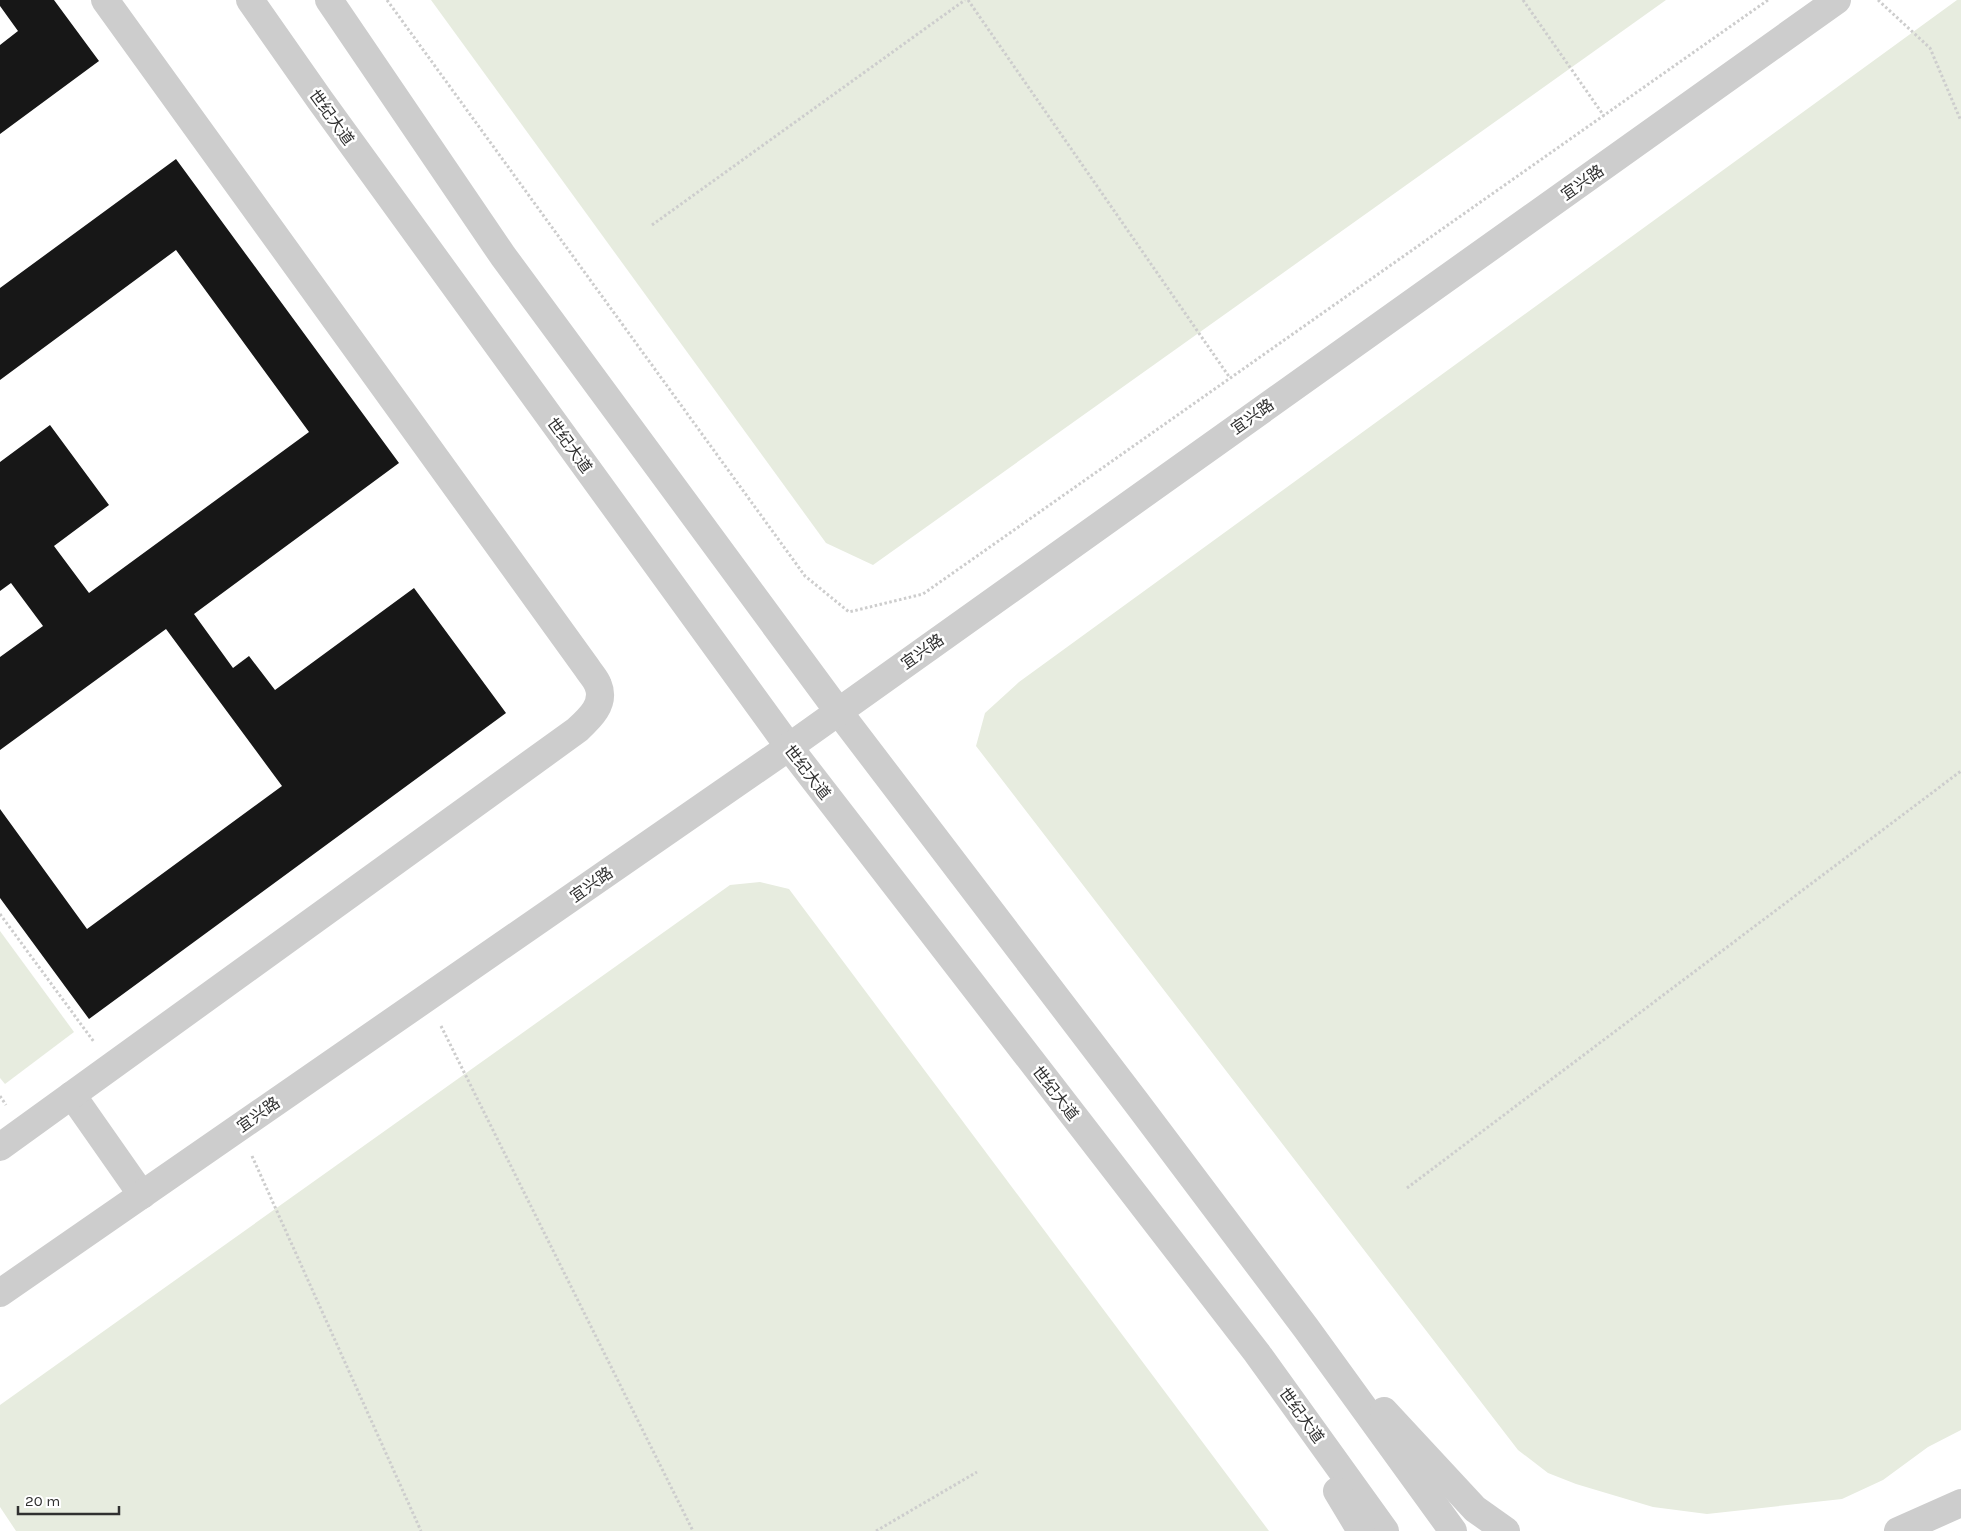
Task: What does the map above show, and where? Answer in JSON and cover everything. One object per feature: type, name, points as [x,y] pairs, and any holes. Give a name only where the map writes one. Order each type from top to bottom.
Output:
[{"type":"street","points":[[0,1147],[577,730],[592,716],[599,703],[599,686],[587,668],[105,0]]},
{"type":"street","name":"世纪大道","points":[[250,0],[788,747],[1257,1354],[1385,1531]]},
{"type":"street","points":[[329,0],[503,256],[838,711],[1306,1328],[1453,1531]]},
{"type":"street","name":"宜兴路","points":[[0,1293],[788,747],[1838,0]]},
{"type":"street","points":[[72,1096],[142,1195]]},
{"type":"street","points":[[1306,1328],[1475,1509],[1506,1531]]},
{"type":"street","points":[[1257,1354],[1361,1531]]},
{"type":"street","points":[[1898,1531],[1961,1503]]},
{"type":"street","points":[[1926,1531],[1961,1508]]},
{"type":"path","points":[[387,0],[805,576],[849,612],[923,594],[1768,0]]},
{"type":"path","points":[[652,225],[966,0],[1230,378]]},
{"type":"path","points":[[1523,0],[1604,116]]},
{"type":"path","points":[[1878,0],[1930,48],[1961,121]]},
{"type":"path","points":[[1407,1188],[1961,771]]},
{"type":"path","points":[[0,914],[112,1066]]},
{"type":"path","points":[[426,997],[694,1531]]},
{"type":"path","points":[[239,1127],[421,1531]]},
{"type":"path","points":[[876,1531],[977,1472]]},
{"type":"shaded area","points":[[431,0],[1666,0],[873,565],[826,543]]},
{"type":"shaded area","points":[[1957,0],[1961,0],[1961,1430],[1928,1447],[1883,1480],[1842,1499],[1707,1514],[1653,1507],[1576,1484],[1548,1473],[1518,1450],[976,746],[985,713],[1019,682]]},
{"type":"shaded area","points":[[760,882],[789,889],[1269,1531],[16,1531],[0,1507],[0,1405],[730,885]]},
{"type":"shaded area","points":[[0,931],[74,1032],[5,1084],[0,1078]]},
{"type":"building","points":[[0,0],[54,0],[99,61],[0,134],[0,45],[18,31],[0,6]]},
{"type":"building","points":[[176,159],[399,463],[194,614],[233,668],[249,656],[275,690],[414,588],[506,713],[89,1019],[0,898],[0,809],[87,929],[282,786],[166,629],[0,750],[0,657],[43,626],[11,583],[0,591],[0,462],[50,425],[109,505],[54,546],[89,593],[309,432],[176,250],[0,380],[0,288]]}]
